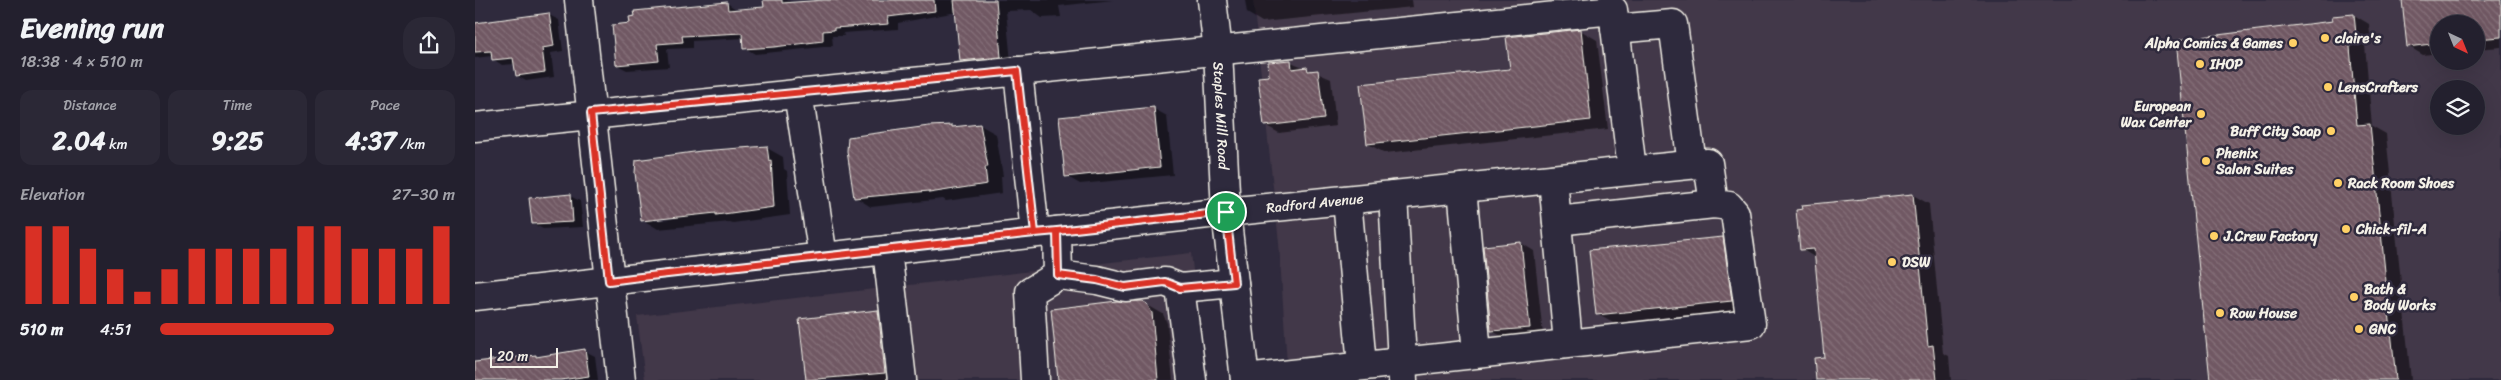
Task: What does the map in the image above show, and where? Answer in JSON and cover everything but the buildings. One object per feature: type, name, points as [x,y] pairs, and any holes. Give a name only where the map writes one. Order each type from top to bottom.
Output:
[{"type":"street","points":[[579,0],[621,380]]},
{"type":"street","name":"Staples Mill Road","points":[[1212,0],[1218,51],[1226,212],[1245,379]]},
{"type":"street","points":[[475,127],[591,113],[1613,10],[1632,170]]},
{"type":"street","points":[[1615,29],[1673,24],[1700,164],[1714,204]]},
{"type":"street","points":[[1017,71],[1046,232],[1058,275]]},
{"type":"street","points":[[798,93],[823,257]]},
{"type":"street","name":"Radford Avenue","points":[[475,296],[1226,212],[1700,164]]},
{"type":"street","points":[[1553,179],[1568,344]]},
{"type":"street","points":[[1462,188],[1477,353]]},
{"type":"street","points":[[1393,195],[1403,370]]},
{"type":"street","points":[[1347,200],[1362,365]]},
{"type":"street","points":[[1245,379],[1362,365],[1403,370],[1477,353],[1751,324],[1735,213],[1729,206],[1714,204],[1557,220]]},
{"type":"street","points":[[887,250],[902,380]]},
{"type":"street","points":[[1035,380],[1030,292],[1058,275],[1097,280],[1125,287],[1165,282],[1180,288],[1234,283]]},
{"type":"street","points":[[1180,288],[1192,380]]},
{"type":"shaded area","points":[[1253,0],[2501,0],[2501,380],[1288,380],[1279,243]]},
{"type":"shaded area","points":[[1191,253],[1206,380],[645,380],[637,316]]},
{"type":"place","name":"claire's","points":[[2325,38]]},
{"type":"place","name":"Alpha Comics & Games","points":[[2293,43]]},
{"type":"place","name":"IHOP","points":[[2200,64]]},
{"type":"place","name":"LensCrafters","points":[[2328,87]]},
{"type":"place","name":"European Wax Center","points":[[2201,114]]},
{"type":"place","name":"Buff City Soap","points":[[2331,131]]},
{"type":"place","name":"Phenix Salon Suites","points":[[2206,161]]},
{"type":"place","name":"Rack Room Shoes","points":[[2338,183]]},
{"type":"place","name":"Chick-fil-A","points":[[2346,229]]},
{"type":"place","name":"J.Crew Factory","points":[[2214,236]]},
{"type":"place","name":"DSW","points":[[1892,262]]},
{"type":"place","name":"Bath & Body Works","points":[[2354,297]]},
{"type":"place","name":"Row House","points":[[2220,313]]},
{"type":"place","name":"GNC","points":[[2359,329]]},
{"type":"route","points":[[1226,212],[1057,231],[632,278],[609,281],[591,113],[1017,71],[1035,233],[1057,231],[1058,275],[1097,280],[1125,287],[1165,282],[1180,288],[1234,283],[1226,212]]}]
